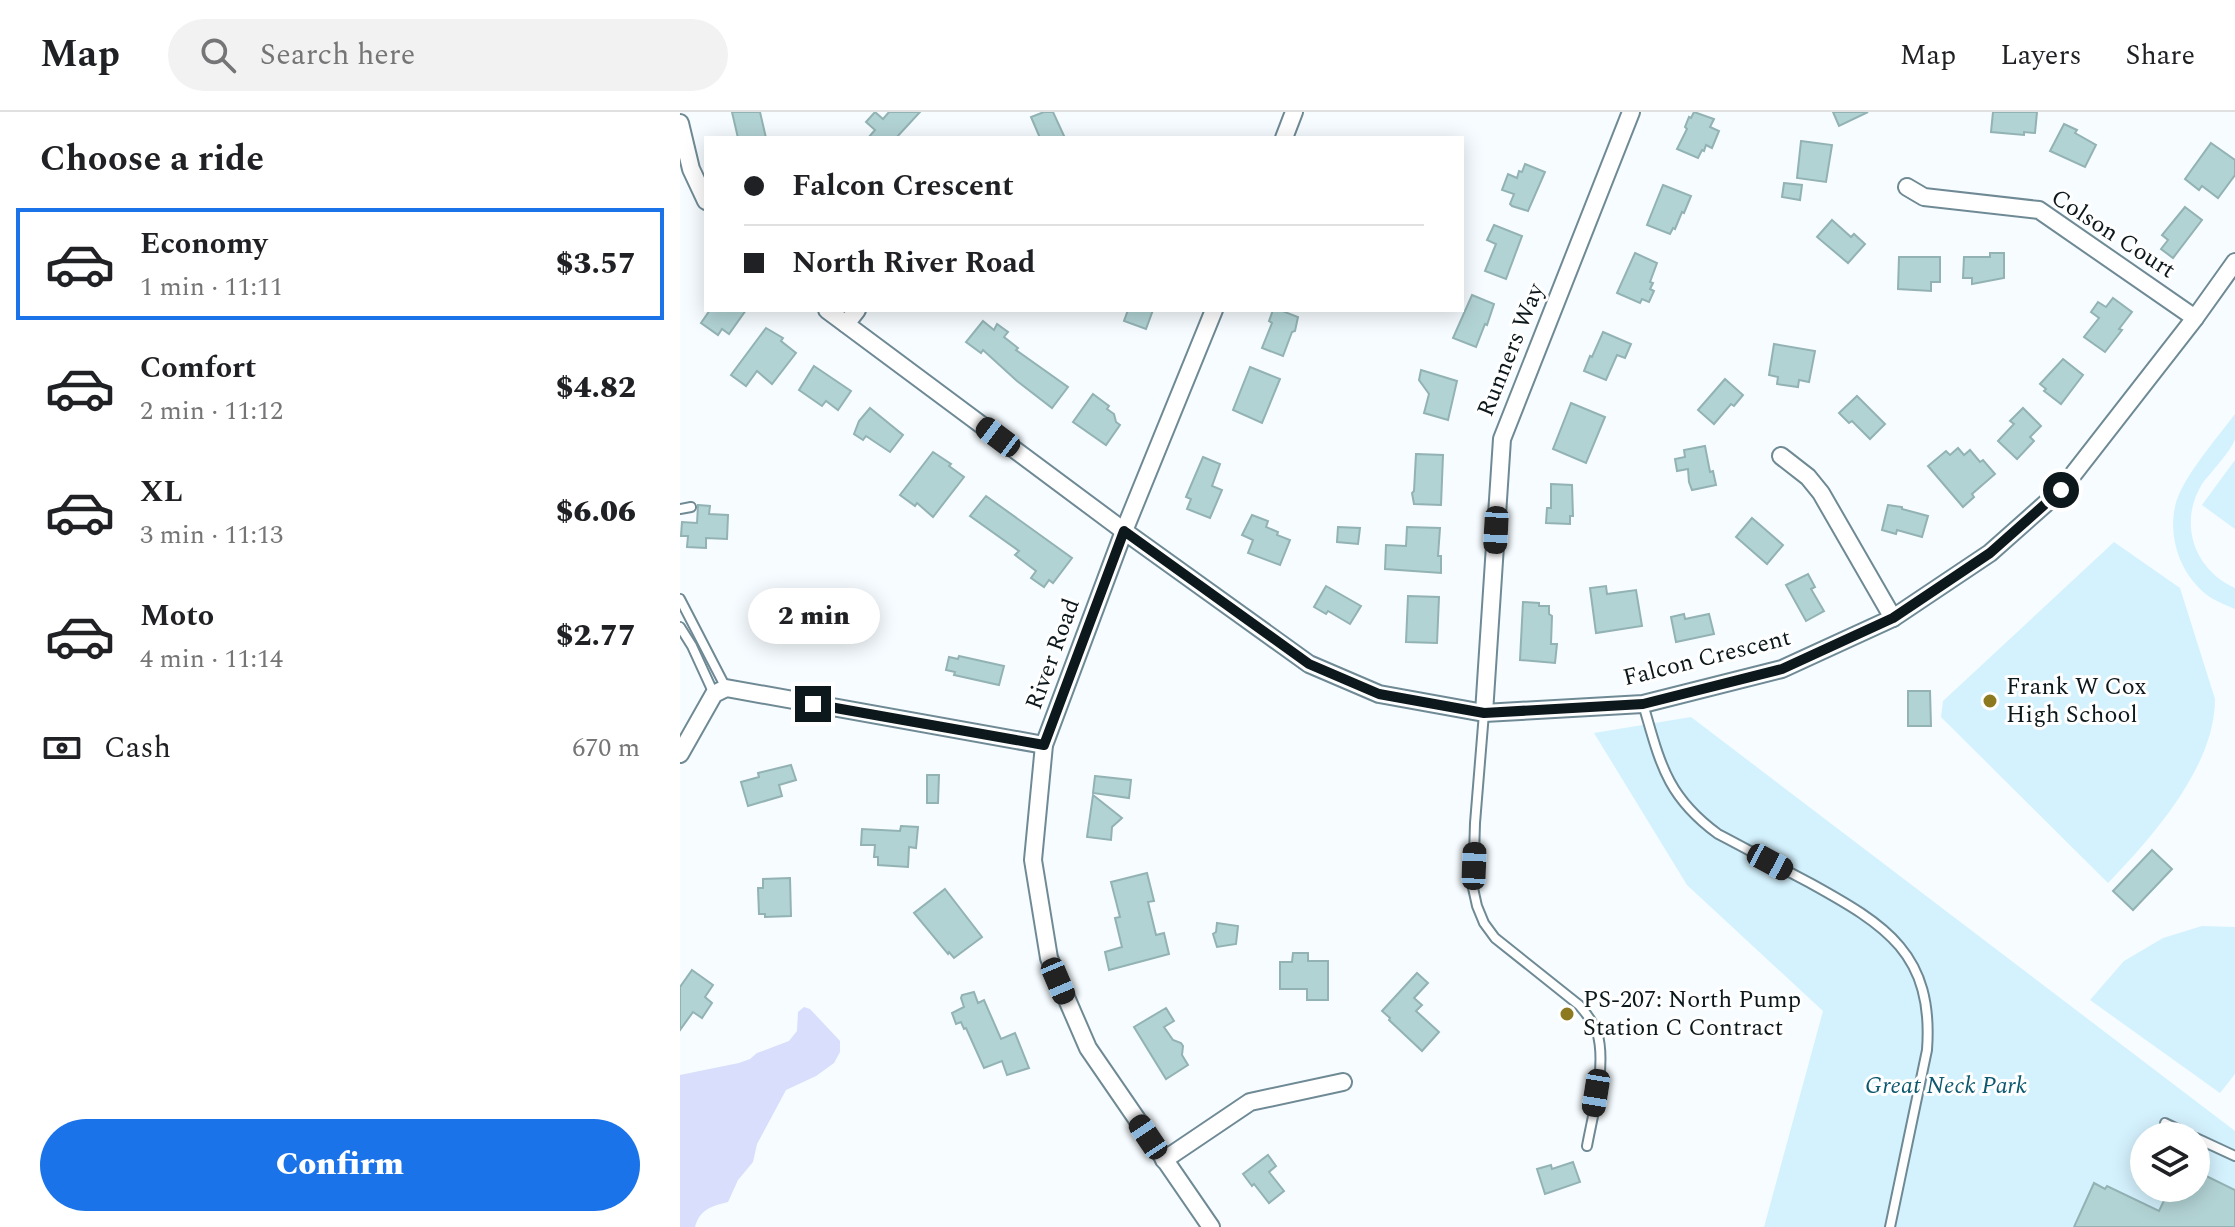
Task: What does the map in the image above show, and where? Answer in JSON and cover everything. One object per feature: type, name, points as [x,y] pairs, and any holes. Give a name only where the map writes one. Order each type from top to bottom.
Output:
[{"type":"street","points":[[1285,136],[1294,112]]},
{"type":"street","name":"Runners Way","points":[[1484,713],[1502,439],[1631,112]]},
{"type":"street","points":[[681,134],[691,169],[704,197]]},
{"type":"street","name":"Colson Court","points":[[1907,187],[1924,197],[2039,210],[2195,318]]},
{"type":"street","name":"Falcon Crescent","points":[[830,312],[1309,664],[1379,694],[1484,713],[1643,704],[1782,669],[1893,618],[1990,553],[2061,490],[2235,262]]},
{"type":"street","points":[[846,324],[855,312]]},
{"type":"street","name":"River Road","points":[[1211,1227],[1088,1048],[1049,958],[1033,860],[1044,745],[1124,531],[1213,312]]},
{"type":"street","points":[[1781,456],[1808,477],[1821,493],[1893,618]]},
{"type":"street","points":[[680,754],[720,691],[1044,745]]},
{"type":"street","points":[[1164,1160],[1250,1102],[1343,1082]]},
{"type":"lane","points":[[680,509],[691,507]]},
{"type":"lane","points":[[680,599],[720,691]]},
{"type":"lane","points":[[680,627],[720,691]]},
{"type":"lane","points":[[1643,704],[1671,787],[1700,821],[1718,834],[1869,917],[1891,936],[1909,959],[1919,979],[1929,1027],[1927,1050],[1890,1227]]},
{"type":"lane","points":[[1484,713],[1475,823],[1473,888],[1477,906],[1495,938],[1579,1005],[1597,1032],[1600,1067],[1587,1146]]},
{"type":"lane","points":[[2210,1144],[2235,1156]]},
{"type":"green space","points":[[2235,414],[2235,439],[2202,484],[2191,514],[2191,529],[2194,544],[2209,570],[2235,588],[2235,609],[2207,595],[2190,577],[2175,544],[2173,519],[2184,484]]},
{"type":"green space","points":[[2235,460],[2235,529],[2202,505]]},
{"type":"green space","points":[[2114,542],[2180,588],[2215,699],[2212,725],[2193,775],[2161,822],[2108,883],[1941,717],[1943,701]]},
{"type":"green space","name":"Great Neck Park","points":[[1691,717],[2235,1131],[2235,1227],[1764,1227],[1823,1011],[1687,885],[1594,733]]},
{"type":"green space","points":[[2202,926],[2235,927],[2235,1074],[2220,1093],[2090,1000],[2124,961],[2163,938]]},
{"type":"shaded area","points":[[804,1007],[810,1009],[840,1041],[840,1052],[834,1063],[816,1076],[786,1090],[757,1144],[753,1162],[738,1180],[728,1202],[703,1212],[695,1227],[680,1227],[680,1075],[739,1063],[789,1041],[797,1031],[798,1012]]},
{"type":"building","points":[[732,112],[760,112],[766,136],[738,136]]},
{"type":"building","points":[[875,112],[883,119],[889,112],[920,112],[898,136],[870,136],[875,130],[866,122]]},
{"type":"building","points":[[1053,112],[1064,136],[1039,136],[1031,117]]},
{"type":"building","points":[[1694,112],[1714,119],[1710,127],[1719,131],[1712,148],[1706,145],[1698,158],[1677,149],[1689,117]]},
{"type":"building","points":[[1833,112],[1868,112],[1839,126]]},
{"type":"building","points":[[1993,112],[2037,112],[2035,133],[1991,132]]},
{"type":"building","points":[[2064,124],[2096,145],[2085,167],[2050,151]]},
{"type":"building","points":[[1801,141],[1832,145],[1826,182],[1797,178]]},
{"type":"building","points":[[2211,143],[2235,160],[2235,175],[2218,198],[2202,186],[2199,190],[2185,179]]},
{"type":"building","points":[[1525,164],[1545,172],[1528,211],[1512,206],[1514,194],[1502,190],[1508,174],[1517,178]]},
{"type":"building","points":[[1784,183],[1802,185],[1800,200],[1782,197]]},
{"type":"building","points":[[1663,185],[1691,196],[1670,234],[1647,225]]},
{"type":"building","points":[[2185,207],[2202,220],[2173,258],[2161,249],[2168,240],[2162,235]]},
{"type":"building","points":[[1832,220],[1851,237],[1854,234],[1865,244],[1848,263],[1817,237]]},
{"type":"building","points":[[1494,225],[1522,236],[1506,279],[1485,271],[1496,244],[1487,240]]},
{"type":"building","points":[[1635,253],[1657,263],[1650,282],[1653,283],[1650,289],[1654,291],[1649,302],[1642,299],[1640,303],[1617,293]]},
{"type":"building","points":[[1990,253],[2004,253],[2004,278],[1972,284],[1972,278],[1963,278],[1964,257],[1990,257]]},
{"type":"building","points":[[1899,257],[1940,257],[1940,282],[1931,282],[1931,291],[1898,289]]},
{"type":"building","points":[[1472,295],[1494,304],[1476,347],[1453,338]]},
{"type":"building","points":[[2113,298],[2132,312],[2105,352],[2084,337],[2099,318],[2091,312],[2098,302],[2106,307]]},
{"type":"building","points":[[709,312],[745,312],[729,334],[722,329],[718,335],[701,323]]},
{"type":"building","points":[[1127,312],[1152,312],[1146,329],[1124,321]]},
{"type":"building","points":[[1272,312],[1285,312],[1298,317],[1283,356],[1262,348],[1272,323],[1269,321]]},
{"type":"building","points":[[983,321],[994,330],[997,324],[1008,332],[1004,337],[1018,348],[1016,350],[1068,387],[1052,408],[983,350],[981,353],[966,342]]},
{"type":"building","points":[[766,328],[783,338],[781,341],[796,353],[772,384],[757,371],[746,386],[731,375]]},
{"type":"building","points":[[1603,332],[1631,344],[1625,358],[1617,355],[1606,380],[1584,371]]},
{"type":"building","points":[[1774,344],[1815,351],[1809,382],[1799,380],[1798,387],[1777,384],[1778,377],[1769,375]]},
{"type":"building","points":[[2063,359],[2083,375],[2061,404],[2040,384]]},
{"type":"building","points":[[814,366],[851,391],[838,410],[826,401],[822,406],[799,390]]},
{"type":"building","points":[[1250,367],[1280,379],[1262,423],[1233,410]]},
{"type":"building","points":[[1421,370],[1457,381],[1448,420],[1424,413],[1429,394],[1419,380]]},
{"type":"building","points":[[1725,379],[1743,395],[1714,424],[1698,410]]},
{"type":"building","points":[[1093,394],[1109,406],[1107,409],[1120,425],[1106,445],[1073,422]]},
{"type":"building","points":[[1857,396],[1885,424],[1870,439],[1839,413]]},
{"type":"building","points":[[1571,403],[1605,417],[1586,463],[1553,449]]},
{"type":"building","points":[[870,408],[903,435],[890,452],[866,436],[863,440],[854,434],[859,421]]},
{"type":"building","points":[[2023,408],[2041,426],[2030,437],[2034,441],[2017,459],[1998,441],[2014,424],[2010,421]]},
{"type":"building","points":[[1705,446],[1716,485],[1692,490],[1688,469],[1677,471],[1675,459],[1685,457],[1684,450]]},
{"type":"building","points":[[1958,448],[1964,455],[1970,450],[1995,474],[1972,494],[1974,497],[1963,507],[1928,466],[1946,451],[1950,455]]},
{"type":"building","points":[[933,452],[964,477],[933,517],[917,503],[915,506],[900,495]]},
{"type":"building","points":[[1416,454],[1443,455],[1441,505],[1414,504],[1412,493]]},
{"type":"building","points":[[1203,457],[1220,464],[1212,486],[1222,490],[1210,518],[1187,509],[1191,499],[1186,497]]},
{"type":"building","points":[[1551,484],[1572,485],[1573,516],[1570,516],[1570,524],[1546,523],[1547,508],[1551,508]]},
{"type":"building","points":[[986,496],[1072,558],[1053,583],[1049,580],[1044,587],[1031,578],[1036,571],[1015,555],[1019,551],[970,516]]},
{"type":"building","points":[[698,505],[710,506],[709,514],[728,515],[727,539],[706,538],[706,548],[687,547],[688,536],[681,536],[682,522],[697,523]]},
{"type":"building","points":[[1888,505],[1928,516],[1922,537],[1897,530],[1896,534],[1882,530]]},
{"type":"building","points":[[1252,515],[1268,521],[1266,527],[1290,540],[1280,565],[1248,553],[1253,540],[1242,535]]},
{"type":"building","points":[[1752,518],[1783,545],[1767,564],[1736,537]]},
{"type":"building","points":[[1338,527],[1360,528],[1358,544],[1337,542]]},
{"type":"building","points":[[1407,527],[1440,528],[1438,556],[1441,556],[1441,573],[1385,569],[1386,545],[1406,546]]},
{"type":"building","points":[[1808,574],[1815,587],[1811,589],[1824,611],[1806,621],[1786,585]]},
{"type":"building","points":[[1326,586],[1361,606],[1350,624],[1314,607]]},
{"type":"building","points":[[1606,586],[1607,594],[1636,590],[1642,626],[1596,633],[1590,588]]},
{"type":"building","points":[[831,591],[865,613],[851,633],[818,610]]},
{"type":"building","points":[[1408,596],[1439,597],[1437,643],[1406,642]]},
{"type":"building","points":[[1523,602],[1549,606],[1552,616],[1551,644],[1557,644],[1555,663],[1520,660]]},
{"type":"building","points":[[1684,614],[1685,619],[1709,614],[1714,634],[1676,642],[1671,617]]},
{"type":"building","points":[[959,656],[1004,666],[999,685],[954,675],[955,672],[946,670],[949,657],[958,659]]},
{"type":"building","points":[[1908,691],[1930,691],[1931,726],[1908,726]]},
{"type":"building","points":[[791,765],[796,780],[779,785],[782,796],[748,806],[741,782],[759,777],[758,773]]},
{"type":"building","points":[[927,775],[939,775],[938,803],[927,803]]},
{"type":"building","points":[[1095,776],[1131,780],[1129,798],[1093,793]]},
{"type":"building","points":[[1093,795],[1122,818],[1112,827],[1111,840],[1087,837]]},
{"type":"building","points":[[901,826],[918,827],[916,848],[909,847],[908,867],[878,865],[878,857],[874,857],[875,845],[861,845],[862,829],[900,831]]},
{"type":"building","points":[[2152,850],[2172,869],[2133,910],[2113,891]]},
{"type":"building","points":[[1147,873],[1154,901],[1148,902],[1156,935],[1164,933],[1169,954],[1109,970],[1105,952],[1122,947],[1115,918],[1120,917],[1111,882]]},
{"type":"building","points":[[790,878],[791,916],[765,917],[765,914],[759,914],[758,888],[763,888],[763,879]]},
{"type":"building","points":[[945,889],[982,937],[954,958],[914,913]]},
{"type":"building","points":[[1217,923],[1238,926],[1236,944],[1217,947],[1213,934]]},
{"type":"building","points":[[1293,953],[1308,953],[1308,961],[1328,961],[1328,1000],[1307,1000],[1307,989],[1280,989],[1280,962],[1292,962]]},
{"type":"building","points":[[692,970],[713,985],[705,997],[712,1003],[702,1018],[693,1012],[680,1030],[680,987]]},
{"type":"building","points":[[1417,973],[1428,983],[1414,998],[1422,1005],[1416,1011],[1439,1032],[1422,1051],[1382,1011]]},
{"type":"building","points":[[974,992],[978,1003],[984,1000],[1001,1039],[1015,1033],[1029,1068],[1007,1075],[1002,1061],[984,1068],[966,1028],[961,1022],[956,1024],[952,1013],[964,1007],[962,995]]},
{"type":"building","points":[[1166,1008],[1174,1021],[1164,1027],[1173,1040],[1183,1046],[1182,1055],[1188,1065],[1166,1079],[1134,1027]]},
{"type":"building","points":[[1268,1155],[1276,1166],[1269,1172],[1284,1191],[1269,1203],[1243,1174]]},
{"type":"building","points":[[1573,1162],[1580,1182],[1545,1194],[1537,1169],[1551,1165],[1552,1169]]},
{"type":"building","points":[[2210,1178],[2235,1190],[2235,1227],[2074,1227],[2094,1183],[2130,1197],[2130,1202],[2140,1202],[2159,1211],[2163,1202],[2210,1202]]},
{"type":"place","name":"Frank W Cox High School","points":[[1990,701]]},
{"type":"place","name":"PS-207: North Pump Station C Contract","points":[[1567,1014]]},
{"type":"route","points":[[813,704],[1044,745],[1124,531],[1309,664],[1379,694],[1484,713],[1643,704],[1782,669],[1893,618],[1990,553],[2061,490]]}]
